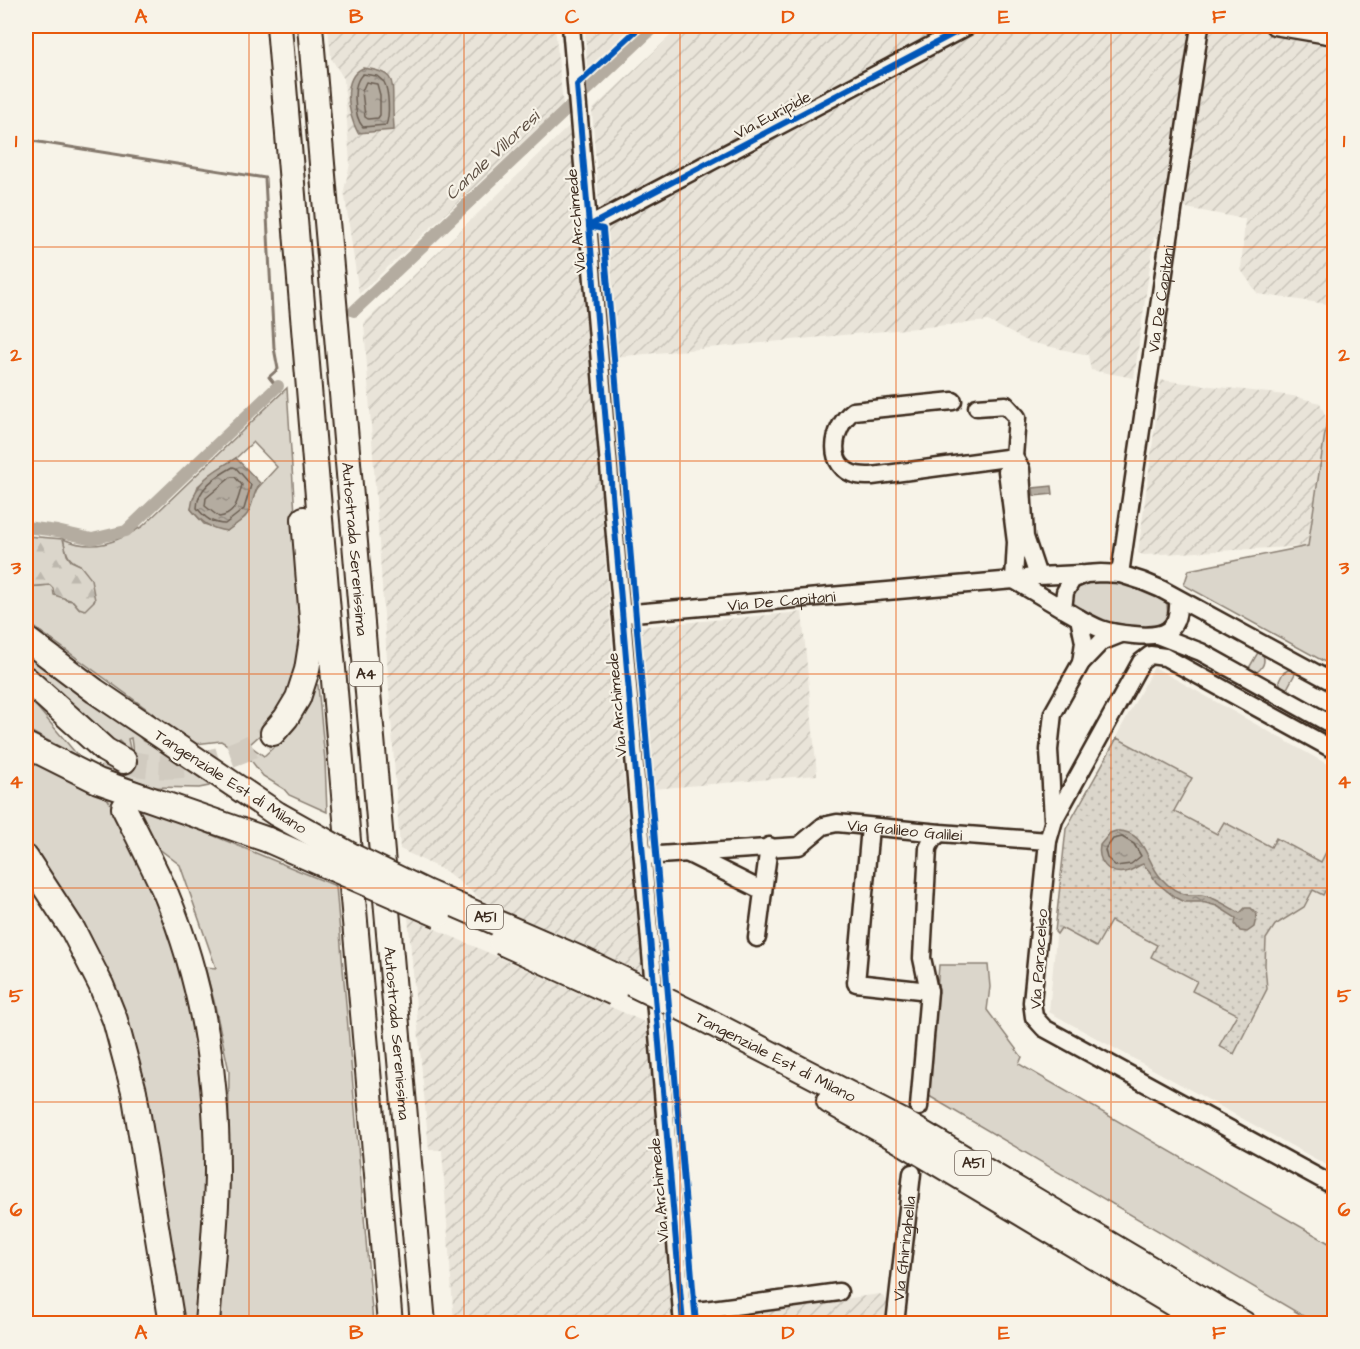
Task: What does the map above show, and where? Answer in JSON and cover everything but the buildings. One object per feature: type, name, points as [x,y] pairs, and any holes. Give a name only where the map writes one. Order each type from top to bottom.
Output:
[{"type":"highway","name":"Autostrada Serenissima","points":[[279,26],[390,1323]]},
{"type":"highway","name":"Autostrada Serenissima","points":[[310,26],[423,1323]]},
{"type":"highway","points":[[273,733],[286,718],[298,698],[307,670],[312,642],[303,520],[316,473]]},
{"type":"highway","name":"Tangenziale Est di Milano","points":[[26,639],[95,691],[277,814],[385,872],[585,961],[897,1139],[1207,1323]]},
{"type":"highway","points":[[33,686],[105,750],[124,761]]},
{"type":"highway","points":[[33,686],[58,720],[100,766]]},
{"type":"highway","name":"Tangenziale Est di Milano","points":[[26,745],[39,754],[98,781],[268,840],[578,976],[694,1022],[905,1123],[1244,1323]]},
{"type":"highway","points":[[124,808],[161,884],[181,937],[194,983],[212,1070],[217,1171],[207,1323]]},
{"type":"highway","points":[[26,858],[73,930],[101,985],[115,1020],[134,1091],[172,1323]]},
{"type":"street","name":"Via Archimede","points":[[571,26],[682,1318]]},
{"type":"street","name":"Via Euripide","points":[[589,226],[968,26]]},
{"type":"street","name":"Via De Capitani","points":[[1120,574],[1200,26]]},
{"type":"street","points":[[1274,26],[1335,36]]},
{"type":"street","points":[[953,401],[853,411],[838,428],[835,440],[838,461],[845,470],[857,475],[872,476],[1014,457]]},
{"type":"street","points":[[977,407],[1006,405],[1017,417],[1014,457],[1006,471],[1016,542],[1014,580],[1104,630],[1122,634],[1157,635],[1201,652],[1335,726]]},
{"type":"street","points":[[1014,457],[1021,469],[1025,537],[1038,576]]},
{"type":"street","points":[[1063,609],[1065,592],[1072,580],[1086,574]]},
{"type":"street","name":"Via De Capitani","points":[[622,614],[1014,580],[1038,576],[1120,574],[1161,588],[1335,683]]},
{"type":"street","points":[[1157,635],[1169,631],[1174,625],[1179,611],[1178,599]]},
{"type":"street","points":[[1079,618],[1084,642],[1081,663]]},
{"type":"street","points":[[1053,820],[1049,733],[1053,713],[1081,663],[1101,642],[1122,634]]},
{"type":"street","name":"Via Paracelso","points":[[1335,750],[1165,657],[1150,655],[1141,662],[1053,820],[1048,841],[1032,1002],[1034,1017],[1044,1028],[1335,1186]]},
{"type":"street","name":"Via Galileo Galilei","points":[[643,856],[769,846],[799,846],[823,826],[837,823],[1048,841]]},
{"type":"street","points":[[870,826],[856,983],[929,992]]},
{"type":"street","points":[[919,1107],[929,992],[922,958],[928,848],[932,840],[940,833]]},
{"type":"street","points":[[758,938],[769,846]]},
{"type":"street","points":[[687,853],[764,891]]},
{"type":"street","name":"Via Ghiringhella","points":[[896,1323],[912,1173]]},
{"type":"street","points":[[682,1318],[839,1292]]},
{"type":"shaded area","points":[[328,26],[555,26],[563,105],[359,294],[344,190],[350,164],[344,79],[331,58]]},
{"type":"shaded area","points":[[585,26],[633,26],[587,69]]},
{"type":"shaded area","points":[[681,26],[1334,26],[1334,305],[1258,294],[1241,270],[1245,219],[1181,207],[1175,242],[1154,237],[1134,378],[1091,370],[1088,355],[1029,342],[988,321],[614,357],[592,110]]},
{"type":"shaded area","points":[[570,125],[606,510],[604,545],[618,718],[643,974],[488,905],[447,872],[400,849],[364,323]]},
{"type":"shaded area","points":[[1161,380],[1293,396],[1320,403],[1327,420],[1308,546],[1144,555],[1138,553]]},
{"type":"shaded area","points":[[802,612],[817,775],[652,789],[638,627]]},
{"type":"shaded area","points":[[1154,667],[1334,768],[1334,1169],[1049,1012],[1066,829]]},
{"type":"shaded area","points":[[408,917],[649,1024],[675,1323],[454,1323],[442,1150],[429,1150]]},
{"type":"shaded area","points":[[880,1294],[890,1303],[888,1323],[701,1324],[700,1318]]},
{"type":"green space","points":[[287,388],[303,641],[286,698],[272,724],[249,745],[264,756],[287,732],[315,684],[318,685],[327,812],[289,795],[284,789],[263,776],[250,759],[221,741],[195,744],[26,621],[26,587],[50,585],[66,600],[73,601],[79,608],[80,565],[75,563],[66,552],[63,539],[85,545],[104,544],[143,526]],"holes":[[[253,442],[277,467],[254,492],[245,517],[227,531],[204,524],[191,509],[198,486],[236,458]]]},
{"type":"green space","points":[[1327,420],[1334,421],[1334,667],[1184,585],[1189,570],[1308,546]]},
{"type":"green space","points":[[26,536],[63,539],[71,561],[80,565],[91,579],[95,600],[85,610],[79,608],[73,601],[54,595],[50,585],[26,587]]},
{"type":"green space","points":[[1084,580],[1117,582],[1139,587],[1159,597],[1167,604],[1168,619],[1157,625],[1133,628],[1107,623],[1072,608],[1070,591]]},
{"type":"green space","points":[[26,644],[142,740],[210,781],[209,786],[199,788],[152,787],[125,776],[133,753],[131,738],[128,739],[131,753],[119,741],[116,744],[47,685],[26,663]]},
{"type":"green space","points":[[1260,649],[1264,659],[1262,667],[1257,672],[1246,673]]},
{"type":"green space","points":[[1288,670],[1297,670],[1284,694],[1279,681],[1283,673]]},
{"type":"green space","points":[[26,694],[79,757],[26,729]]},
{"type":"green space","points":[[1117,738],[1192,778],[1174,811],[1217,834],[1224,822],[1271,847],[1276,838],[1321,862],[1334,836],[1334,874],[1323,895],[1313,890],[1304,907],[1275,925],[1266,939],[1267,989],[1234,1054],[1219,1046],[1237,1014],[1192,991],[1197,981],[1151,957],[1157,945],[1111,921],[1096,947],[1061,928],[1057,934],[1055,932],[1066,829]]},
{"type":"green space","points":[[26,753],[102,790],[131,836],[176,941],[208,1090],[202,1323],[183,1323],[166,1221],[70,905],[26,843]]},
{"type":"green space","points":[[134,803],[336,886],[373,1323],[220,1323],[228,1177],[229,1071],[205,967],[216,968],[180,865],[158,848]]},
{"type":"green space","points":[[939,965],[988,965],[990,987],[987,1010],[1022,1057],[1019,1064],[1334,1246],[1334,1323],[1315,1323],[929,1096]]},
{"type":"water","points":[[363,68],[382,72],[391,80],[394,130],[358,133],[348,98],[351,80]]},
{"type":"water","points":[[236,458],[260,483],[245,517],[227,531],[216,529],[202,521],[191,509],[193,499],[200,484],[206,478]]},
{"type":"water","points":[[1052,486],[1053,494],[1034,496],[1033,488]]},
{"type":"water","points":[[1116,831],[1133,835],[1139,841],[1156,871],[1173,889],[1188,895],[1210,897],[1240,913],[1245,908],[1251,908],[1257,914],[1254,927],[1247,932],[1240,931],[1235,924],[1236,918],[1217,906],[1202,902],[1184,902],[1176,898],[1156,882],[1143,864],[1125,872],[1109,869],[1100,856],[1100,845],[1110,833]]},
{"type":"waterway","name":"Canale Villoresi","points":[[354,311],[655,26]]},
{"type":"waterway","points":[[26,140],[265,178],[274,348],[278,369],[269,377],[277,387]]},
{"type":"waterway","name":"Canale Villoresi","points":[[26,527],[92,539],[126,531],[278,386]]},
{"type":"tunnel","points":[[124,761],[162,767],[202,763],[240,752],[273,733]]},
{"type":"tunnel","points":[[100,766],[118,798]]},
{"type":"cycle path","points":[[641,26],[577,85],[683,1324]]},
{"type":"cycle path","points":[[589,226],[968,26]]},
{"type":"cycle path","points":[[589,226],[603,229],[696,1324]]}]
